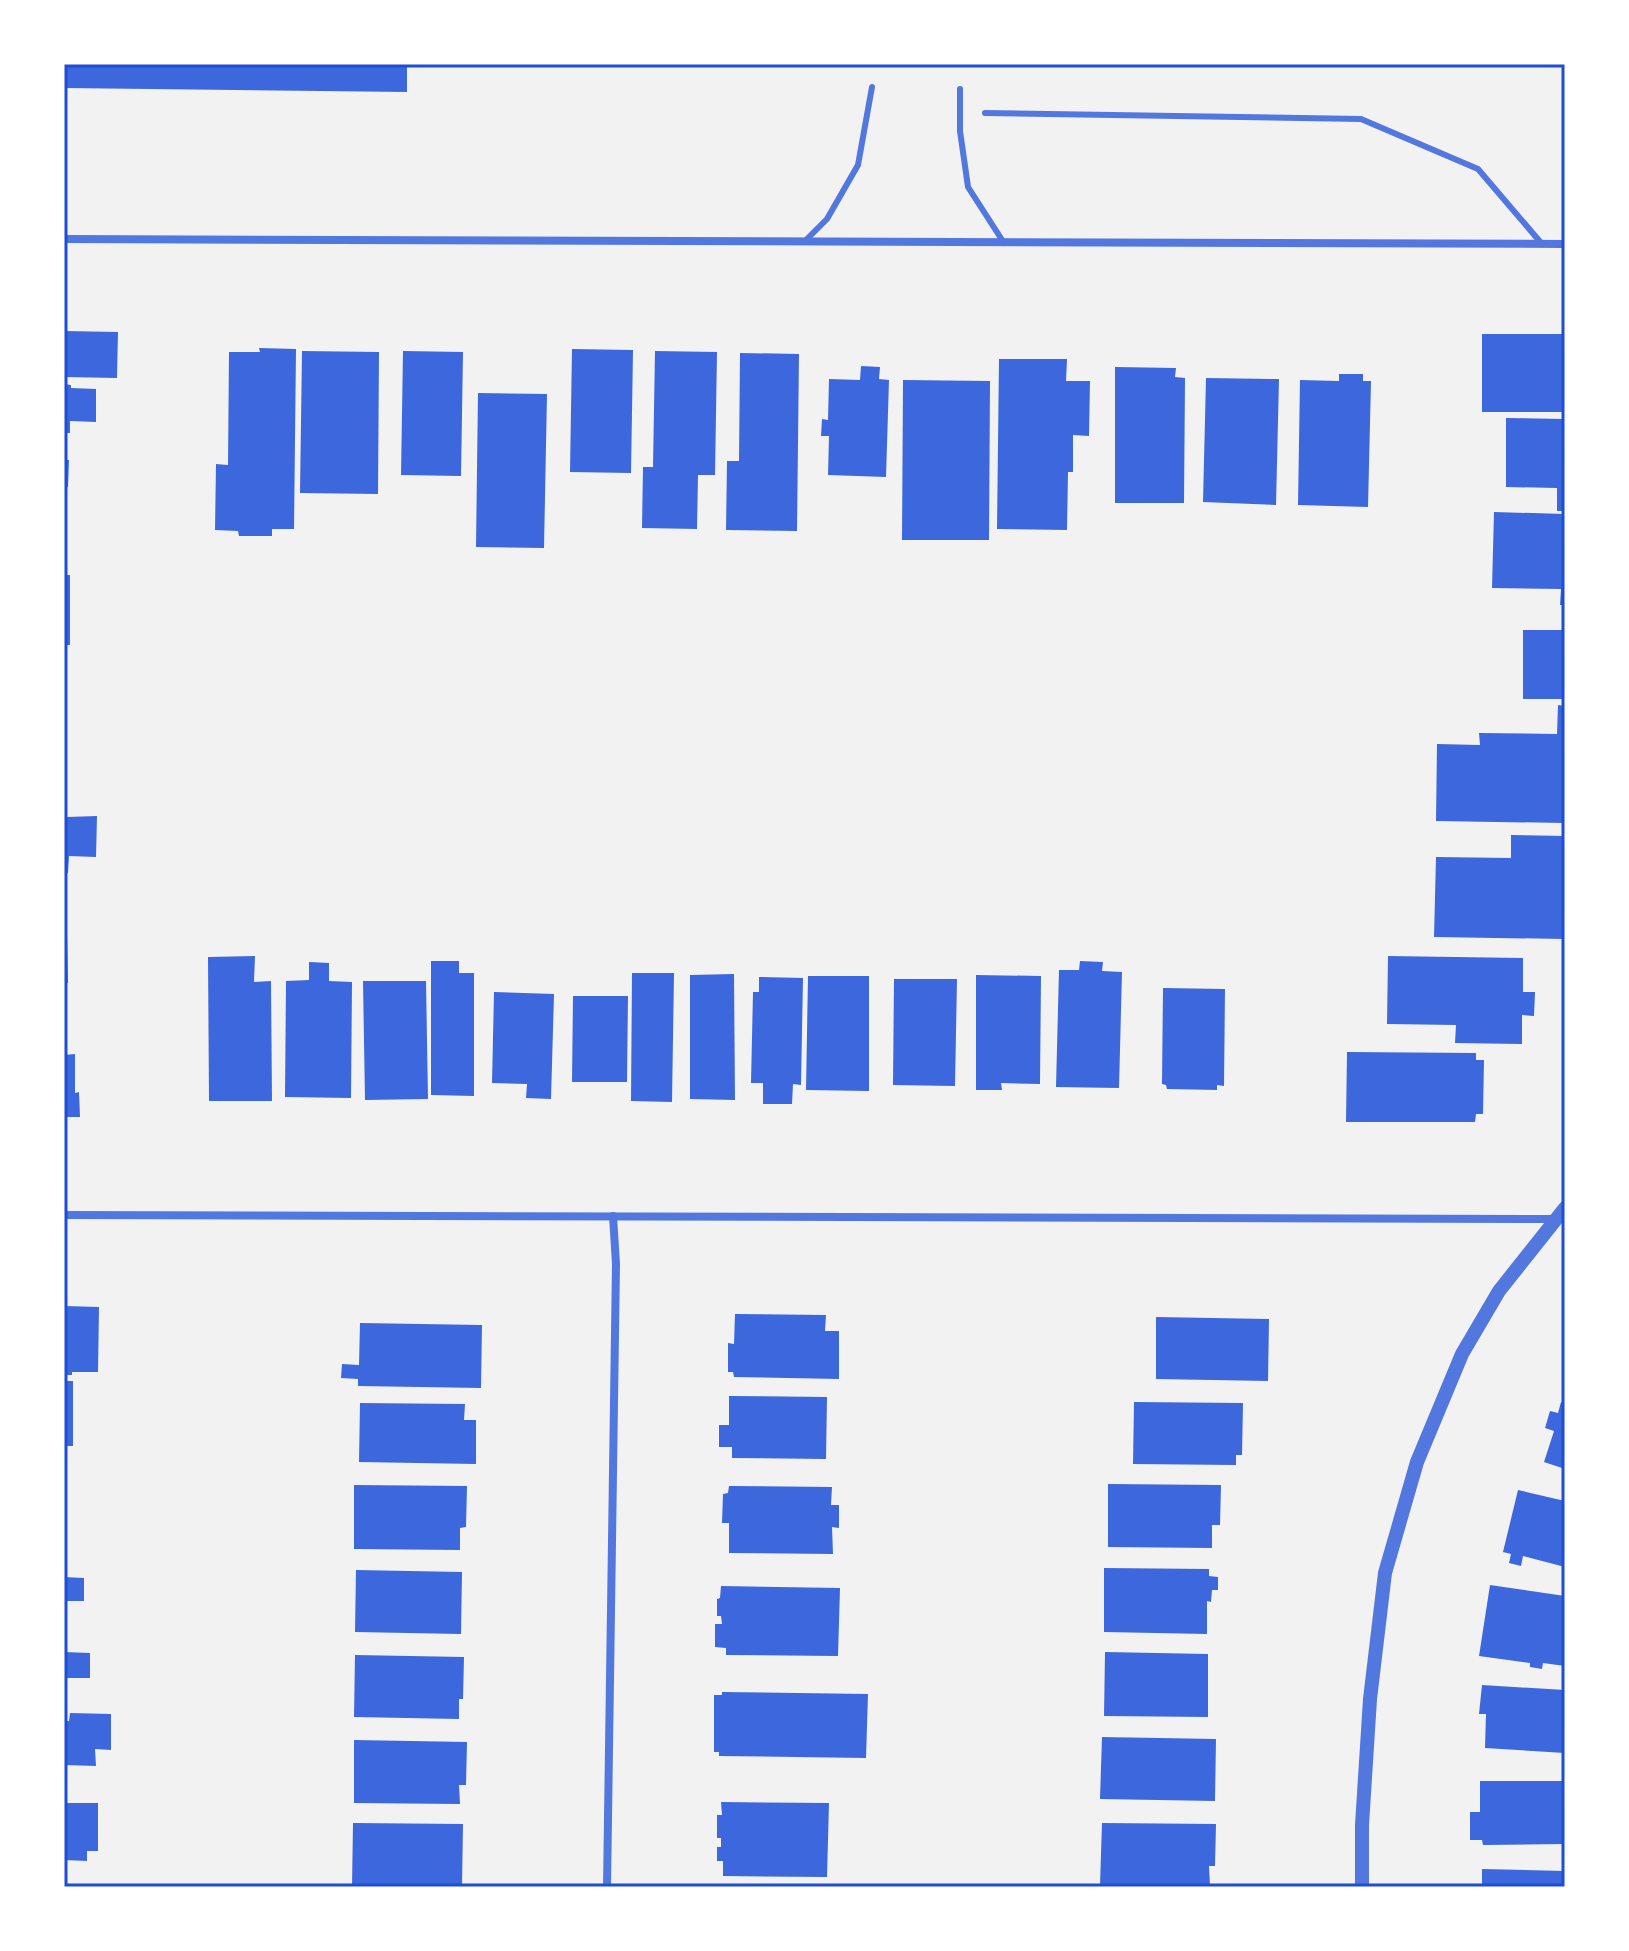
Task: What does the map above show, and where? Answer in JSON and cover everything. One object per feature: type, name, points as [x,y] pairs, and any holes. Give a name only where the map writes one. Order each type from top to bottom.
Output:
[{"type":"street","points":[[64,239],[1565,244]]},
{"type":"street","points":[[64,1215],[1562,1215]]},
{"type":"street","points":[[1362,1887],[1362,1825],[1370,1699],[1385,1573],[1413,1475],[1462,1354],[1499,1291],[1562,1215]]},
{"type":"street","points":[[607,1887],[616,1264],[613,1216]]},
{"type":"lane","points":[[804,242],[827,219],[858,165],[872,87]]},
{"type":"lane","points":[[960,89],[960,131],[968,187],[1004,243]]},
{"type":"lane","points":[[985,113],[1361,119],[1478,169],[1542,244]]},
{"type":"building","points":[[64,64],[407,64],[407,92],[64,88]]},
{"type":"building","points":[[64,331],[118,332],[117,378],[64,377]]},
{"type":"building","points":[[1482,334],[1565,334],[1565,412],[1482,412]]},
{"type":"building","points":[[259,348],[296,349],[294,529],[272,529],[272,536],[239,536],[238,531],[215,530],[216,464],[228,465],[229,352],[260,352]]},
{"type":"building","points":[[572,349],[633,350],[631,473],[570,472]]},
{"type":"building","points":[[302,351],[379,352],[378,494],[300,493]]},
{"type":"building","points":[[403,351],[463,352],[461,476],[401,475]]},
{"type":"building","points":[[655,351],[717,352],[715,475],[698,475],[697,529],[642,528],[643,467],[653,467]]},
{"type":"building","points":[[740,353],[799,354],[797,531],[726,530],[727,461],[739,461]]},
{"type":"building","points":[[999,359],[1067,359],[1066,381],[1090,381],[1089,436],[1073,435],[1073,472],[1068,472],[1067,530],[997,529]]},
{"type":"building","points":[[861,366],[880,367],[879,379],[889,380],[886,477],[828,475],[829,436],[821,436],[822,419],[828,420],[829,379],[860,380]]},
{"type":"building","points":[[1115,367],[1176,368],[1175,377],[1185,378],[1184,503],[1115,503]]},
{"type":"building","points":[[1339,374],[1363,374],[1363,381],[1371,381],[1368,507],[1298,505],[1300,380],[1339,381]]},
{"type":"building","points":[[1206,378],[1279,379],[1276,505],[1203,502]]},
{"type":"building","points":[[903,380],[990,381],[989,540],[902,540]]},
{"type":"building","points":[[64,384],[71,385],[71,388],[96,389],[96,422],[70,421],[70,433],[64,433]]},
{"type":"building","points":[[478,393],[547,394],[544,548],[476,547]]},
{"type":"building","points":[[1506,418],[1565,419],[1565,511],[1557,511],[1557,488],[1506,487]]},
{"type":"building","points":[[64,460],[69,460],[68,487],[64,487]]},
{"type":"building","points":[[1494,512],[1565,514],[1565,605],[1560,605],[1561,589],[1492,588]]},
{"type":"building","points":[[64,575],[70,575],[70,645],[64,645]]},
{"type":"building","points":[[1523,630],[1565,630],[1565,699],[1523,699]]},
{"type":"building","points":[[1558,705],[1565,706],[1565,823],[1436,821],[1437,744],[1480,745],[1479,733],[1557,734]]},
{"type":"building","points":[[64,802],[67,802],[67,817],[97,816],[96,857],[69,856],[68,873],[64,873]]},
{"type":"building","points":[[1511,835],[1565,836],[1565,939],[1434,937],[1436,857],[1511,858]]},
{"type":"building","points":[[64,934],[67,934],[68,983],[64,983]]},
{"type":"building","points":[[255,956],[254,982],[271,981],[272,1101],[209,1101],[208,957]]},
{"type":"building","points":[[1388,956],[1523,958],[1523,992],[1535,992],[1534,1016],[1522,1015],[1522,1044],[1455,1043],[1456,1025],[1387,1024]]},
{"type":"building","points":[[431,961],[459,961],[459,973],[474,973],[474,1096],[431,1095]]},
{"type":"building","points":[[1080,961],[1103,962],[1102,971],[1122,972],[1119,1088],[1056,1087],[1059,970],[1079,970]]},
{"type":"building","points":[[309,962],[329,963],[329,981],[352,982],[351,1098],[285,1097],[286,981],[309,980]]},
{"type":"building","points":[[632,973],[674,973],[672,1102],[631,1101]]},
{"type":"building","points":[[734,974],[735,1100],[690,1099],[690,975]]},
{"type":"building","points":[[976,975],[1041,976],[1040,1084],[1001,1083],[1002,1090],[976,1090]]},
{"type":"building","points":[[808,976],[869,976],[869,1091],[806,1090]]},
{"type":"building","points":[[759,977],[803,978],[801,1085],[793,1084],[792,1104],[763,1104],[763,1083],[751,1083],[753,992],[759,992]]},
{"type":"building","points":[[894,979],[957,979],[955,1086],[893,1085]]},
{"type":"building","points":[[363,981],[426,981],[428,1099],[365,1100]]},
{"type":"building","points":[[1163,988],[1225,989],[1224,1086],[1217,1085],[1217,1090],[1167,1089],[1162,1084]]},
{"type":"building","points":[[494,992],[554,994],[551,1099],[526,1098],[527,1084],[492,1083]]},
{"type":"building","points":[[573,996],[628,996],[627,1082],[572,1082]]},
{"type":"building","points":[[1347,1052],[1476,1053],[1476,1060],[1484,1060],[1483,1114],[1476,1114],[1475,1122],[1346,1122]]},
{"type":"building","points":[[75,1054],[75,1093],[79,1092],[80,1117],[64,1117],[64,1055]]},
{"type":"building","points":[[64,1306],[99,1307],[98,1372],[64,1375]]},
{"type":"building","points":[[735,1314],[826,1315],[825,1331],[839,1331],[839,1379],[734,1377],[733,1372],[728,1372],[728,1343],[734,1344]]},
{"type":"building","points":[[1156,1317],[1269,1319],[1268,1381],[1156,1379]]},
{"type":"building","points":[[360,1323],[482,1325],[481,1388],[358,1386],[358,1379],[341,1378],[342,1364],[359,1365]]},
{"type":"building","points":[[64,1381],[73,1381],[73,1446],[64,1446]]},
{"type":"building","points":[[729,1396],[827,1397],[826,1459],[732,1458],[732,1447],[719,1447],[719,1425],[729,1425]]},
{"type":"building","points":[[1134,1402],[1243,1403],[1242,1455],[1236,1455],[1236,1465],[1133,1464]]},
{"type":"building","points":[[1561,1402],[1565,1404],[1565,1469],[1544,1462],[1554,1431],[1545,1428],[1550,1411],[1558,1413]]},
{"type":"building","points":[[360,1403],[465,1404],[464,1420],[476,1420],[476,1464],[359,1462]]},
{"type":"building","points":[[1108,1484],[1221,1485],[1220,1525],[1212,1525],[1212,1548],[1108,1547]]},
{"type":"building","points":[[354,1485],[467,1486],[466,1527],[460,1528],[460,1550],[354,1549]]},
{"type":"building","points":[[729,1486],[832,1487],[831,1505],[839,1505],[839,1528],[832,1527],[833,1554],[729,1553],[729,1523],[722,1523],[723,1494],[728,1493]]},
{"type":"building","points":[[1518,1490],[1565,1501],[1565,1567],[1523,1556],[1521,1566],[1509,1563],[1511,1554],[1503,1552]]},
{"type":"building","points":[[1104,1568],[1209,1569],[1209,1576],[1218,1577],[1218,1590],[1212,1590],[1211,1602],[1207,1601],[1207,1634],[1104,1632]]},
{"type":"building","points":[[356,1570],[462,1572],[461,1634],[355,1632]]},
{"type":"building","points":[[64,1577],[84,1578],[84,1601],[64,1601]]},
{"type":"building","points":[[1490,1585],[1565,1596],[1565,1666],[1543,1663],[1542,1669],[1530,1667],[1530,1663],[1479,1656]]},
{"type":"building","points":[[721,1586],[840,1588],[838,1656],[726,1655],[726,1648],[715,1647],[715,1624],[722,1624],[721,1616],[717,1616]]},
{"type":"building","points":[[64,1652],[90,1653],[90,1678],[64,1678]]},
{"type":"building","points":[[1105,1652],[1208,1654],[1208,1717],[1104,1716]]},
{"type":"building","points":[[355,1655],[464,1657],[459,1719],[354,1717]]},
{"type":"building","points":[[1482,1685],[1565,1690],[1565,1753],[1485,1748],[1486,1714],[1479,1714]]},
{"type":"building","points":[[722,1692],[868,1694],[866,1758],[719,1756],[719,1752],[714,1752],[714,1695],[722,1695]]},
{"type":"building","points":[[70,1713],[111,1714],[111,1750],[95,1749],[96,1766],[64,1765],[64,1721],[69,1721]]},
{"type":"building","points":[[1102,1737],[1216,1739],[1215,1801],[1100,1799]]},
{"type":"building","points":[[354,1740],[467,1742],[466,1785],[459,1785],[460,1804],[354,1803]]},
{"type":"building","points":[[1480,1781],[1565,1781],[1565,1844],[1483,1845],[1482,1840],[1470,1840],[1470,1812],[1480,1812]]},
{"type":"building","points":[[721,1802],[829,1803],[827,1877],[723,1876],[723,1861],[717,1861],[721,1838],[717,1838],[717,1815],[722,1815]]},
{"type":"building","points":[[64,1803],[98,1803],[98,1851],[87,1851],[87,1861],[64,1860]]},
{"type":"building","points":[[353,1823],[463,1824],[462,1887],[352,1887]]},
{"type":"building","points":[[1102,1823],[1216,1824],[1215,1866],[1209,1866],[1210,1886],[1100,1885]]},
{"type":"building","points":[[1482,1869],[1565,1871],[1565,1887],[1482,1887]]}]
